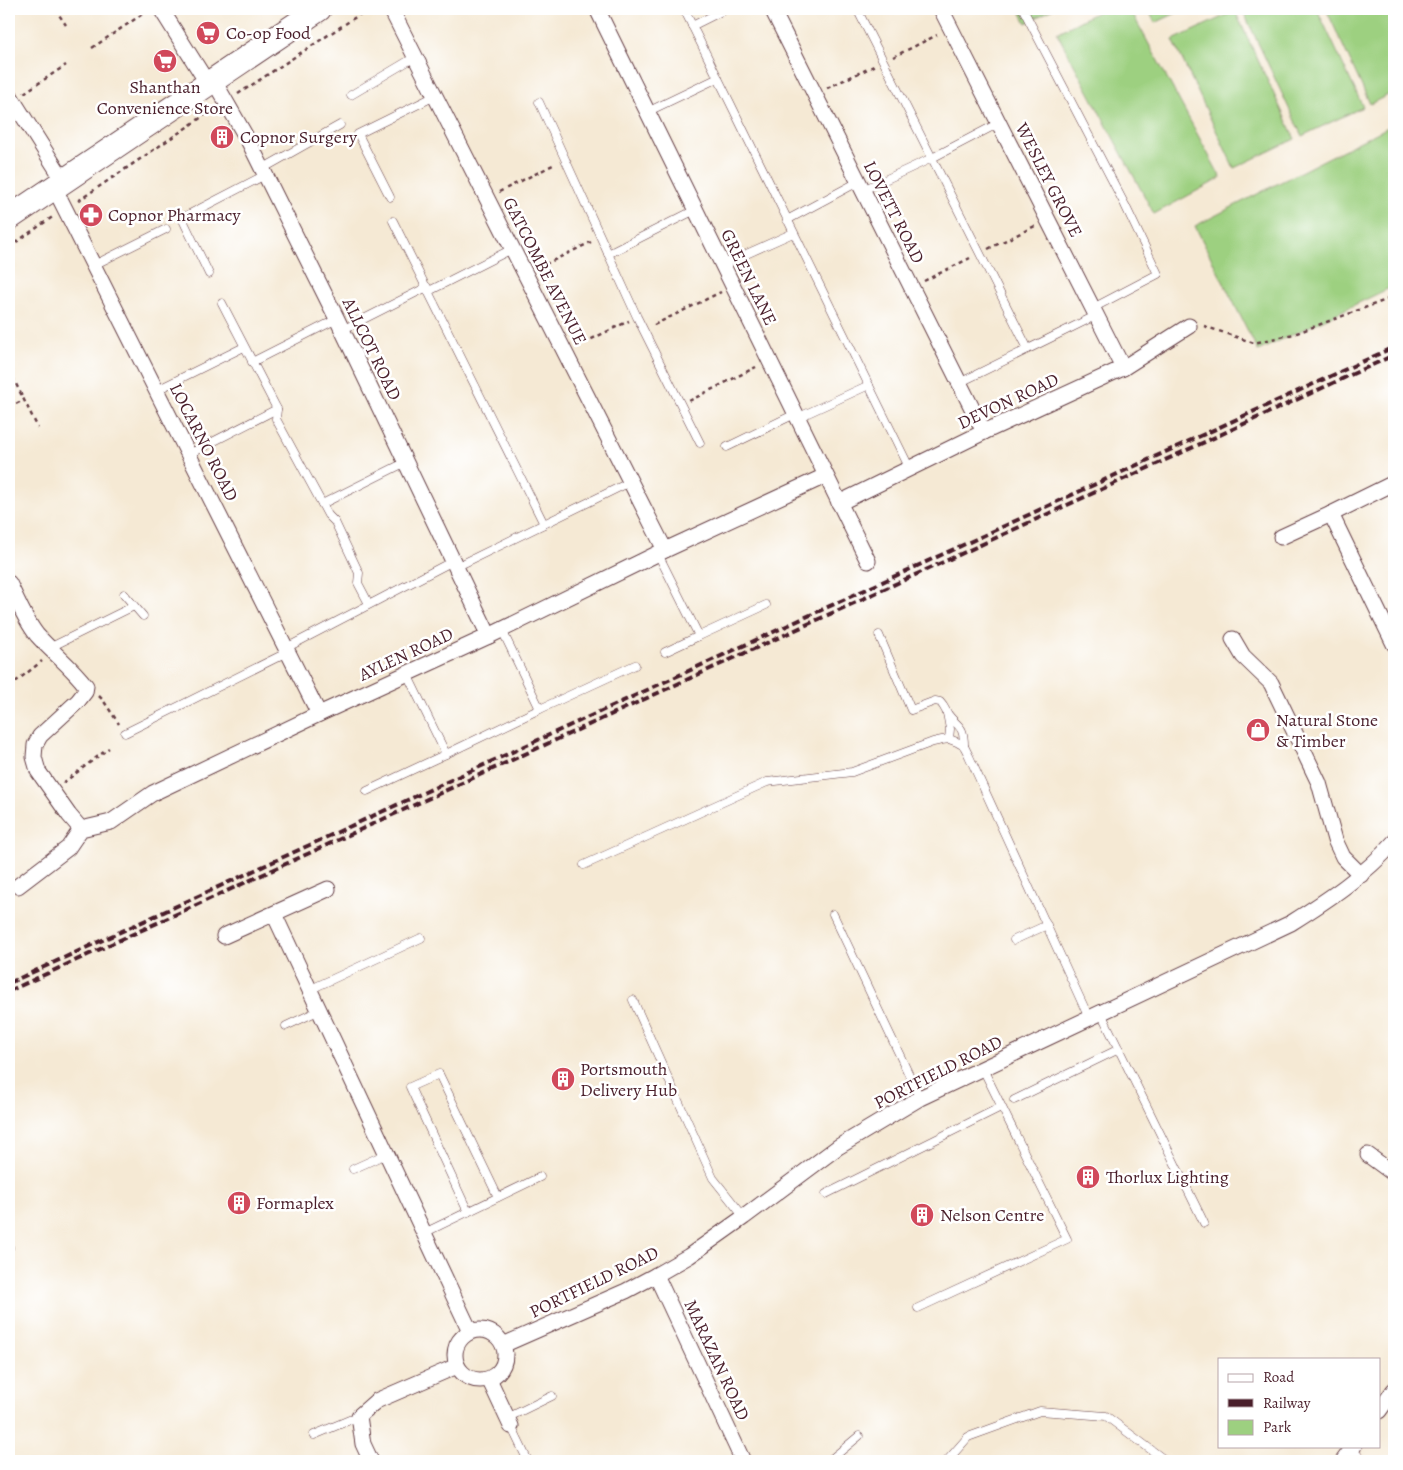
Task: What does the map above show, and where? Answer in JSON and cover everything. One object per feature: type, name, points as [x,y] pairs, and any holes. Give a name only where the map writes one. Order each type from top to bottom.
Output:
[{"type":"main road","points":[[9,218],[319,9]]},
{"type":"street","name":"ALLCOT ROAD","points":[[161,9],[211,82],[264,172],[455,564],[496,633]]},
{"type":"street","name":"GATCOMBE AVENUE","points":[[391,9],[630,482],[661,552]]},
{"type":"street","name":"GREEN LANE","points":[[597,9],[868,561]]},
{"type":"street","name":"LOVETT ROAD","points":[[772,9],[984,432]]},
{"type":"street","name":"WESLEY GROVE","points":[[941,9],[1123,368]]},
{"type":"street","name":"LOCARNO ROAD","points":[[11,97],[59,184],[94,265],[319,714]]},
{"type":"street","name":"DEVON ROAD","points":[[839,503],[984,432],[1123,368],[1189,326]]},
{"type":"street","name":"AYLEN ROAD","points":[[81,829],[111,822],[153,793],[496,633],[661,552],[825,476]]},
{"type":"street","points":[[1281,537],[1394,484]]},
{"type":"street","points":[[1331,514],[1394,644]]},
{"type":"street","points":[[9,583],[32,627],[51,650],[79,676],[86,686],[85,692],[78,701],[40,736],[35,745],[34,757],[38,771],[81,829],[68,848],[18,886]]},
{"type":"street","points":[[1233,639],[1243,656],[1270,683],[1319,783],[1335,840],[1343,857],[1361,875]]},
{"type":"street","name":"PORTFIELD ROAD","points":[[503,1345],[626,1291],[689,1256],[838,1147],[920,1098],[1291,923],[1324,903],[1361,875],[1394,842]]},
{"type":"street","points":[[224,936],[328,889]]},
{"type":"street","points":[[274,914],[470,1332]]},
{"type":"street","points":[[1368,1155],[1394,1174]]},
{"type":"street","name":"MARAZAN ROAD","points":[[656,1275],[743,1461]]},
{"type":"street","points":[[488,1331],[496,1335],[503,1345],[506,1354],[505,1363],[500,1371],[489,1380],[471,1380],[457,1366],[454,1358],[455,1349],[465,1334],[470,1332],[488,1331]]},
{"type":"street","points":[[371,1461],[363,1444],[360,1416],[376,1401],[457,1366]]},
{"type":"street","points":[[489,1380],[509,1422]]},
{"type":"street","points":[[1380,1409],[1394,1390]]},
{"type":"lane","points":[[684,9],[910,469]]},
{"type":"lane","points":[[692,26],[726,9]]},
{"type":"lane","points":[[857,9],[1028,349]]},
{"type":"lane","points":[[959,384],[1095,312],[1158,274],[1125,205],[1023,9]]},
{"type":"lane","points":[[351,95],[416,57]]},
{"type":"lane","points":[[647,112],[718,78]]},
{"type":"lane","points":[[390,197],[358,134],[435,96]]},
{"type":"lane","points":[[538,102],[643,330],[700,442]]},
{"type":"lane","points":[[787,220],[860,186],[932,158],[999,123]]},
{"type":"lane","points":[[209,274],[182,218],[264,172],[340,125]]},
{"type":"lane","points":[[608,254],[695,210]]},
{"type":"lane","points":[[394,221],[544,524]]},
{"type":"lane","points":[[94,265],[166,229]]},
{"type":"lane","points":[[722,265],[793,232]]},
{"type":"lane","points":[[252,362],[339,324],[428,289],[512,249]]},
{"type":"lane","points":[[222,303],[277,410],[276,419],[328,515],[335,522],[359,573],[358,584],[369,604]]},
{"type":"lane","points":[[156,390],[244,347]]},
{"type":"lane","points":[[727,447],[869,385]]},
{"type":"lane","points":[[188,454],[277,410]]},
{"type":"lane","points":[[322,504],[406,462]]},
{"type":"lane","points":[[125,733],[287,650],[369,604],[544,524],[630,482]]},
{"type":"lane","points":[[661,552],[699,636]]},
{"type":"lane","points":[[124,594],[143,616]]},
{"type":"lane","points":[[665,652],[766,605]]},
{"type":"lane","points":[[51,650],[134,606]]},
{"type":"lane","points":[[496,633],[540,709]]},
{"type":"lane","points":[[879,636],[911,710],[935,700],[940,702],[947,713],[959,725],[964,736],[964,746],[1047,925],[1095,1016],[1118,1050],[1204,1223]]},
{"type":"lane","points":[[367,791],[635,666]]},
{"type":"lane","points":[[407,674],[446,754]]},
{"type":"lane","points":[[947,713],[950,728],[949,739]]},
{"type":"lane","points":[[584,865],[767,782],[852,772],[933,742],[949,739],[964,746]]},
{"type":"lane","points":[[833,914],[920,1098]]},
{"type":"lane","points":[[1014,940],[1047,925]]},
{"type":"lane","points":[[309,990],[421,938]]},
{"type":"lane","points":[[633,1000],[714,1178],[744,1217]]},
{"type":"lane","points":[[286,1026],[320,1010]]},
{"type":"lane","points":[[1014,1100],[1118,1050]]},
{"type":"lane","points":[[918,1308],[1067,1239],[983,1069]]},
{"type":"lane","points":[[468,1212],[410,1087],[439,1074],[498,1197]]},
{"type":"lane","points":[[826,1194],[1002,1107]]},
{"type":"lane","points":[[353,1169],[386,1154]]},
{"type":"lane","points":[[424,1233],[540,1177]]},
{"type":"lane","points":[[528,1461],[509,1422],[552,1396]]},
{"type":"lane","points":[[947,1461],[968,1437],[1040,1411],[1106,1416],[1166,1461]]},
{"type":"lane","points":[[314,1435],[360,1416]]},
{"type":"lane","points":[[829,1461],[859,1436]]},
{"type":"lane","points":[[1349,1452],[1363,1461]]},
{"type":"path","points":[[55,9],[66,25]]},
{"type":"path","points":[[92,48],[150,9]]},
{"type":"path","points":[[235,96],[368,9]]},
{"type":"path","points":[[815,94],[951,28]]},
{"type":"path","points":[[11,97],[66,65]]},
{"type":"path","points":[[74,203],[218,107]]},
{"type":"path","points":[[487,198],[564,159]]},
{"type":"path","points":[[9,247],[57,214]]},
{"type":"path","points":[[525,275],[600,238]]},
{"type":"path","points":[[643,330],[733,286]]},
{"type":"path","points":[[1189,326],[1201,325],[1254,343],[1294,334],[1394,296]]},
{"type":"path","points":[[564,352],[637,317]]},
{"type":"path","points":[[681,405],[769,361]]},
{"type":"path","points":[[9,370],[38,428]]},
{"type":"path","points":[[9,408],[24,400]]},
{"type":"path","points":[[9,687],[51,650]]},
{"type":"path","points":[[86,686],[103,700],[125,733]]},
{"type":"path","points":[[52,791],[109,748]]},
{"type":"green space","points":[[1019,9],[1053,9],[1026,23]]},
{"type":"green space","points":[[1103,9],[1130,9],[1221,178],[1154,214],[1057,33]]},
{"type":"green space","points":[[1148,9],[1185,9],[1155,23]]},
{"type":"green space","points":[[1242,9],[1317,9],[1363,107],[1302,136]]},
{"type":"green space","points":[[1326,9],[1394,9],[1394,92],[1370,104]]},
{"type":"green space","points":[[1235,11],[1295,139],[1234,168],[1173,40]]},
{"type":"green space","points":[[1394,124],[1394,286],[1258,351],[1195,226]]},
{"type":"railway","points":[[9,983],[1394,347]]},
{"type":"railway","points":[[9,991],[1394,355]]},
{"type":"place","name":"Co-op Food","points":[[208,33]]},
{"type":"place","name":"Shanthan Convenience Store","points":[[165,61]]},
{"type":"place","name":"Copnor Surgery","points":[[222,137]]},
{"type":"place","name":"Copnor Pharmacy","points":[[91,215]]},
{"type":"place","name":"Natural Stone & Timber","points":[[1258,730]]},
{"type":"place","name":"Portsmouth Delivery Hub","points":[[563,1079]]},
{"type":"place","name":"Thorlux Lighting","points":[[1088,1177]]},
{"type":"place","name":"Formaplex","points":[[239,1203]]},
{"type":"place","name":"Nelson Centre","points":[[922,1215]]}]
